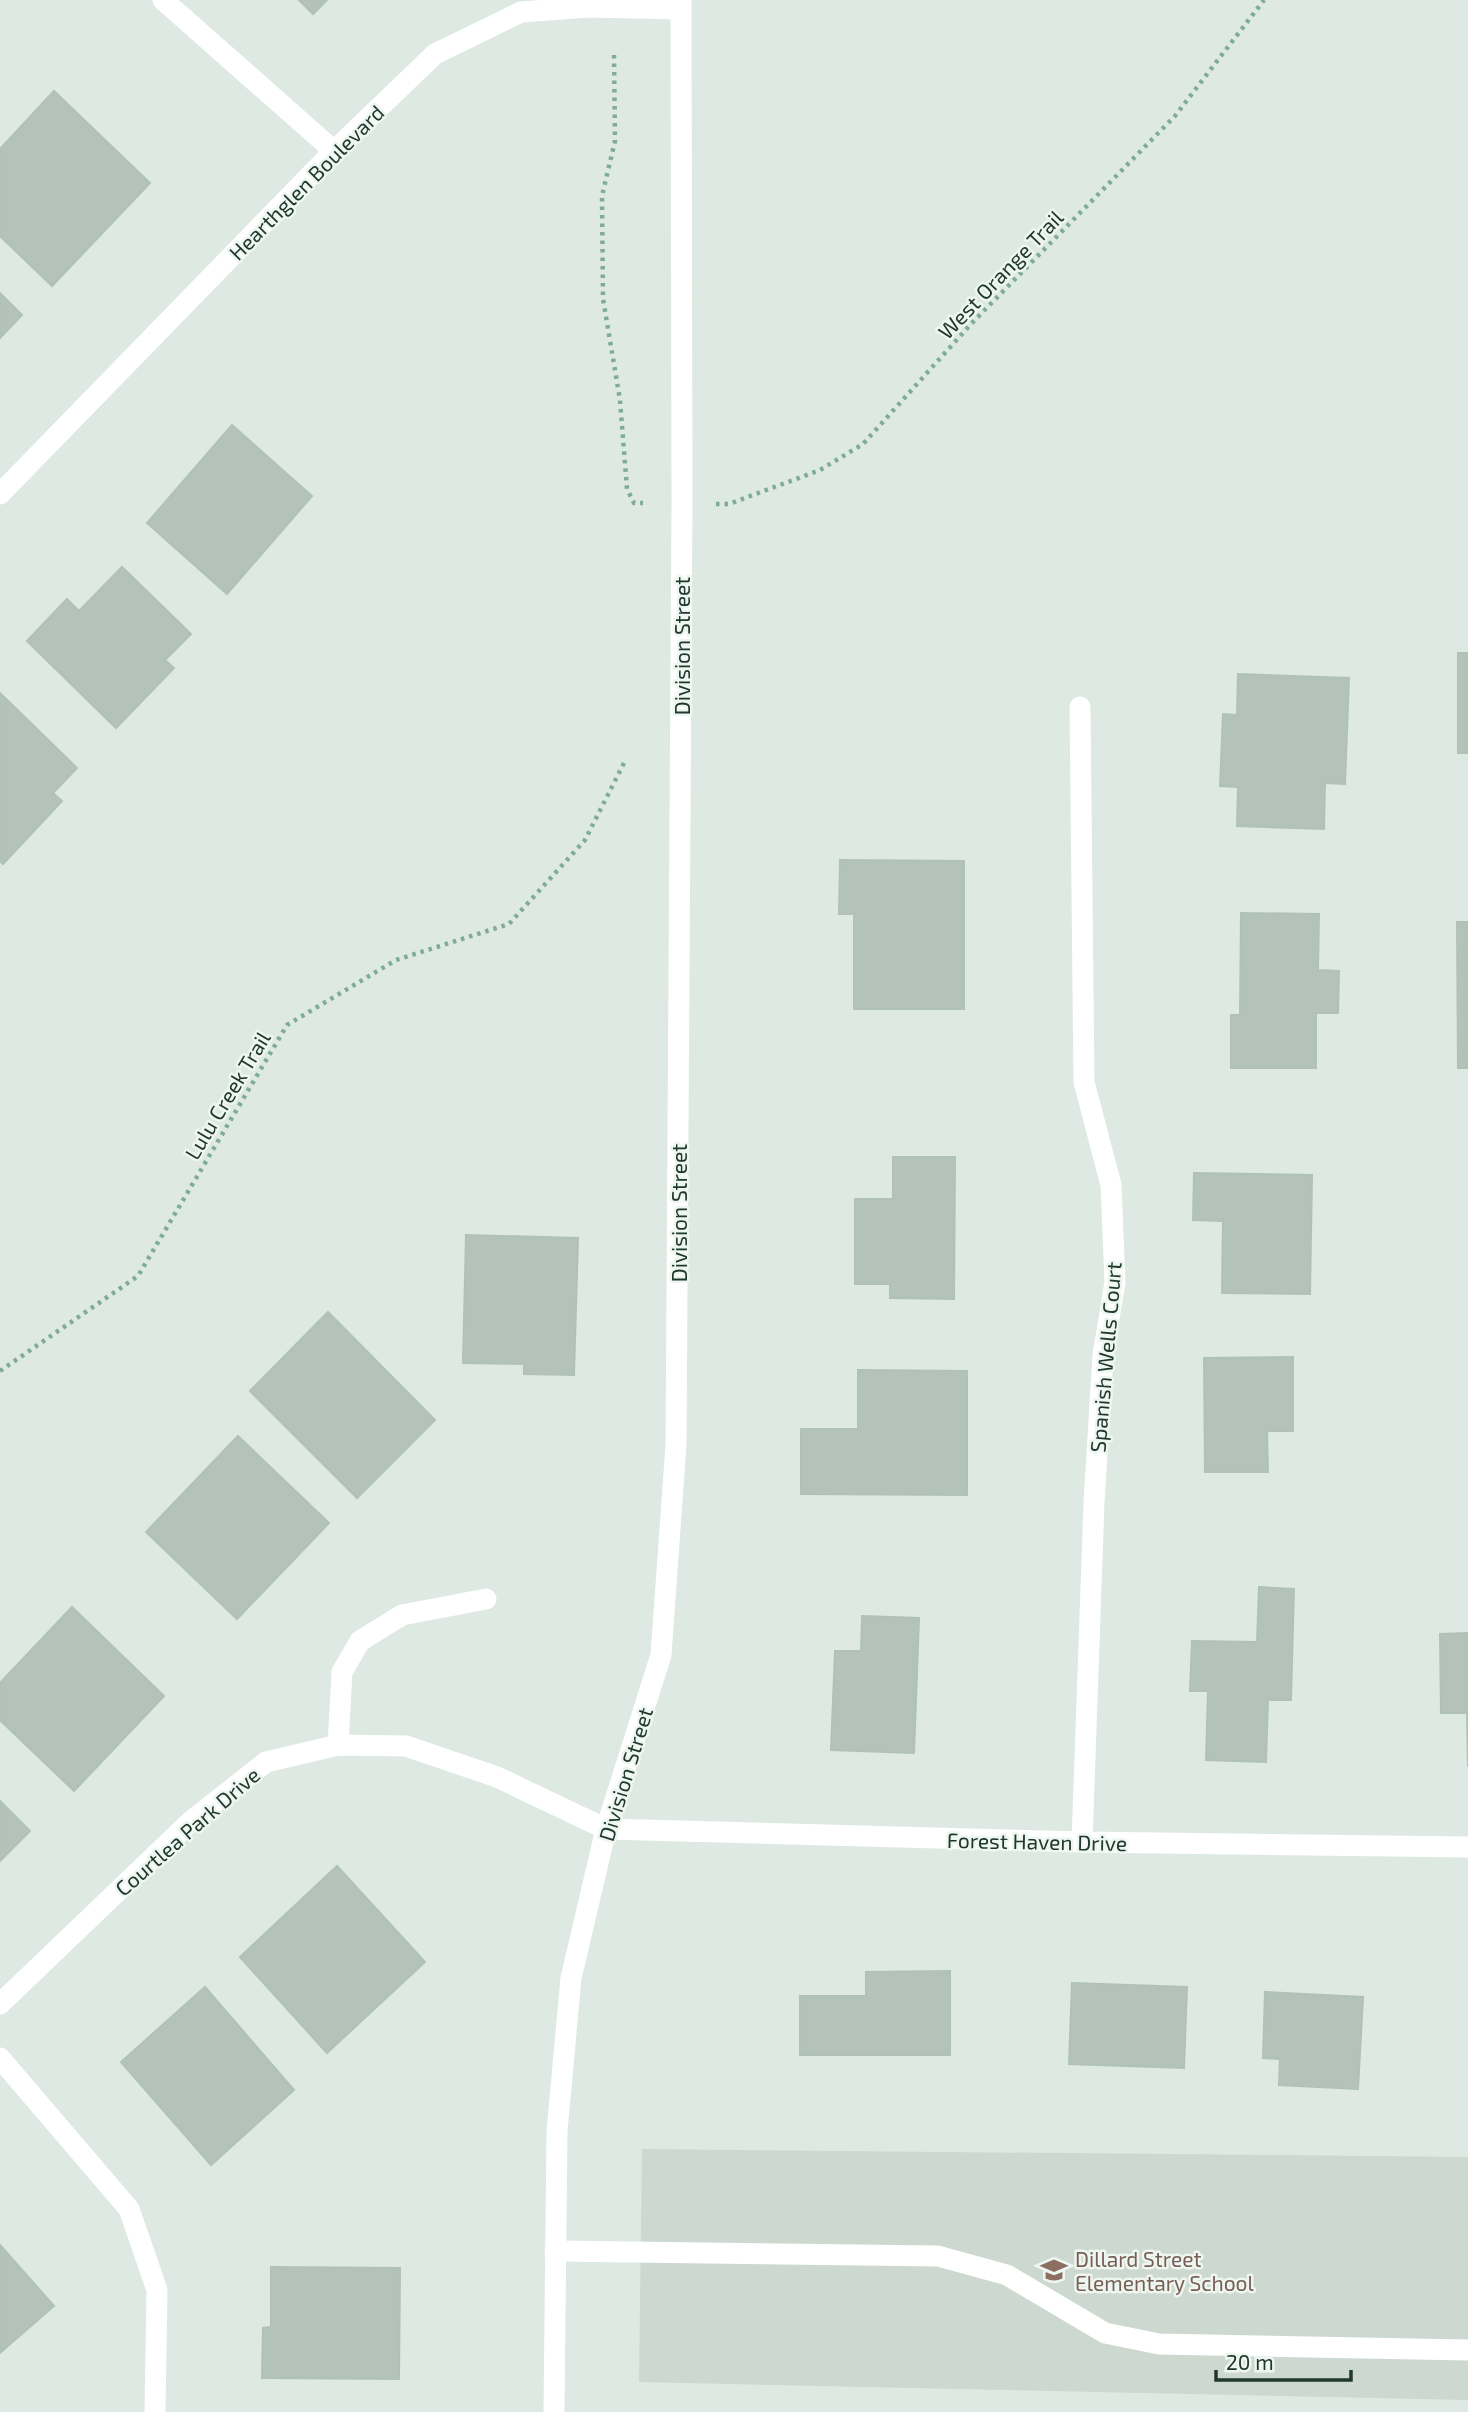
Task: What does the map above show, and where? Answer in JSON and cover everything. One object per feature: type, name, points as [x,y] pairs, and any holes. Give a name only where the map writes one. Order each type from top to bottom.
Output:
[{"type":"street","points":[[163,0],[334,151]]},
{"type":"street","name":"Hearthglen Boulevard","points":[[0,494],[334,151],[435,54],[521,12],[681,4]]},
{"type":"street","name":"Division Street","points":[[554,2412],[557,2132],[571,1978],[606,1829],[661,1655],[676,1444],[682,517],[681,4]]},
{"type":"street","name":"Spanish Wells Court","points":[[1080,707],[1084,1082],[1111,1185],[1115,1282],[1103,1355],[1094,1503],[1082,1842]]},
{"type":"street","points":[[338,1745],[342,1672],[360,1641],[402,1615],[486,1599]]},
{"type":"street","name":"Courtlea Park Drive","points":[[0,2004],[190,1822],[266,1762],[338,1745],[406,1746],[497,1777],[606,1829]]},
{"type":"street","name":"Forest Haven Drive","points":[[606,1829],[1082,1842],[1468,1847]]},
{"type":"street","points":[[0,2057],[129,2209],[157,2290],[155,2412]]},
{"type":"street","points":[[555,2251],[938,2256],[1007,2275],[1105,2333],[1159,2344],[1468,2350]]},
{"type":"path","name":"West Orange Trail","points":[[712,503],[729,504],[820,470],[863,444],[971,324],[1175,116],[1264,0]]},
{"type":"path","points":[[614,55],[615,141],[602,197],[603,299],[620,400],[627,489],[634,503],[643,503]]},
{"type":"path","name":"Lulu Creek Trail","points":[[0,1371],[138,1276],[287,1025],[396,960],[509,924],[585,840],[624,762]]},
{"type":"shaded area","name":"Dillard Street Elementary School","points":[[642,2149],[1468,2157],[1468,2400],[639,2382]]},
{"type":"building","points":[[299,0],[327,0],[313,14]]},
{"type":"building","points":[[54,91],[150,183],[52,286],[0,236],[0,149]]},
{"type":"building","points":[[0,293],[22,315],[0,338]]},
{"type":"building","points":[[232,425],[312,496],[227,594],[147,523]]},
{"type":"building","points":[[122,567],[191,634],[165,660],[174,668],[116,728],[27,641],[67,599],[79,611]]},
{"type":"building","points":[[1458,653],[1468,653],[1468,753],[1458,753]]},
{"type":"building","points":[[1238,674],[1349,678],[1345,784],[1325,783],[1324,829],[1237,826],[1238,787],[1220,786],[1223,714],[1237,715]]},
{"type":"building","points":[[0,693],[77,768],[53,793],[62,801],[3,864],[0,861]]},
{"type":"building","points":[[840,860],[964,861],[964,1009],[854,1009],[854,914],[839,914]]},
{"type":"building","points":[[1241,913],[1319,914],[1318,970],[1339,971],[1338,1013],[1316,1013],[1316,1068],[1231,1068],[1231,1015],[1240,1015]]},
{"type":"building","points":[[1457,922],[1468,922],[1468,1068],[1458,1068]]},
{"type":"building","points":[[893,1157],[955,1157],[954,1299],[890,1298],[890,1284],[855,1284],[855,1199],[893,1199]]},
{"type":"building","points":[[1194,1173],[1312,1175],[1310,1294],[1222,1293],[1223,1221],[1193,1220]]},
{"type":"building","points":[[466,1235],[578,1238],[574,1375],[524,1374],[524,1364],[463,1363]]},
{"type":"building","points":[[328,1312],[435,1420],[357,1498],[250,1391]]},
{"type":"building","points":[[1293,1357],[1293,1431],[1267,1431],[1268,1472],[1205,1472],[1204,1358]]},
{"type":"building","points":[[858,1370],[967,1371],[967,1495],[801,1494],[801,1429],[858,1429]]},
{"type":"building","points":[[238,1436],[329,1523],[237,1619],[146,1532]]},
{"type":"building","points":[[1259,1587],[1294,1589],[1291,1700],[1268,1700],[1266,1762],[1206,1760],[1208,1691],[1190,1691],[1192,1641],[1257,1642]]},
{"type":"building","points":[[72,1607],[164,1696],[74,1791],[0,1720],[0,1683]]},
{"type":"building","points":[[862,1616],[919,1618],[914,1753],[831,1750],[835,1651],[861,1651]]},
{"type":"building","points":[[1468,1633],[1468,1767],[1467,1713],[1441,1713],[1440,1634]]},
{"type":"building","points":[[0,1801],[30,1831],[0,1861]]},
{"type":"building","points":[[337,1866],[425,1962],[327,2053],[240,1957]]},
{"type":"building","points":[[950,1971],[950,2055],[800,2055],[800,1996],[866,1996],[866,1972]]},
{"type":"building","points":[[1072,1983],[1187,1987],[1184,2068],[1069,2064]]},
{"type":"building","points":[[205,1987],[294,2090],[211,2165],[121,2062]]},
{"type":"building","points":[[1265,1992],[1363,1997],[1358,2089],[1279,2085],[1280,2059],[1263,2058]]},
{"type":"building","points":[[0,2245],[54,2306],[0,2353]]},
{"type":"building","points":[[271,2267],[400,2268],[399,2379],[262,2378],[263,2328],[271,2327]]},
{"type":"place","name":"Dillard Street Elementary School","points":[[1054,2270]]}]
